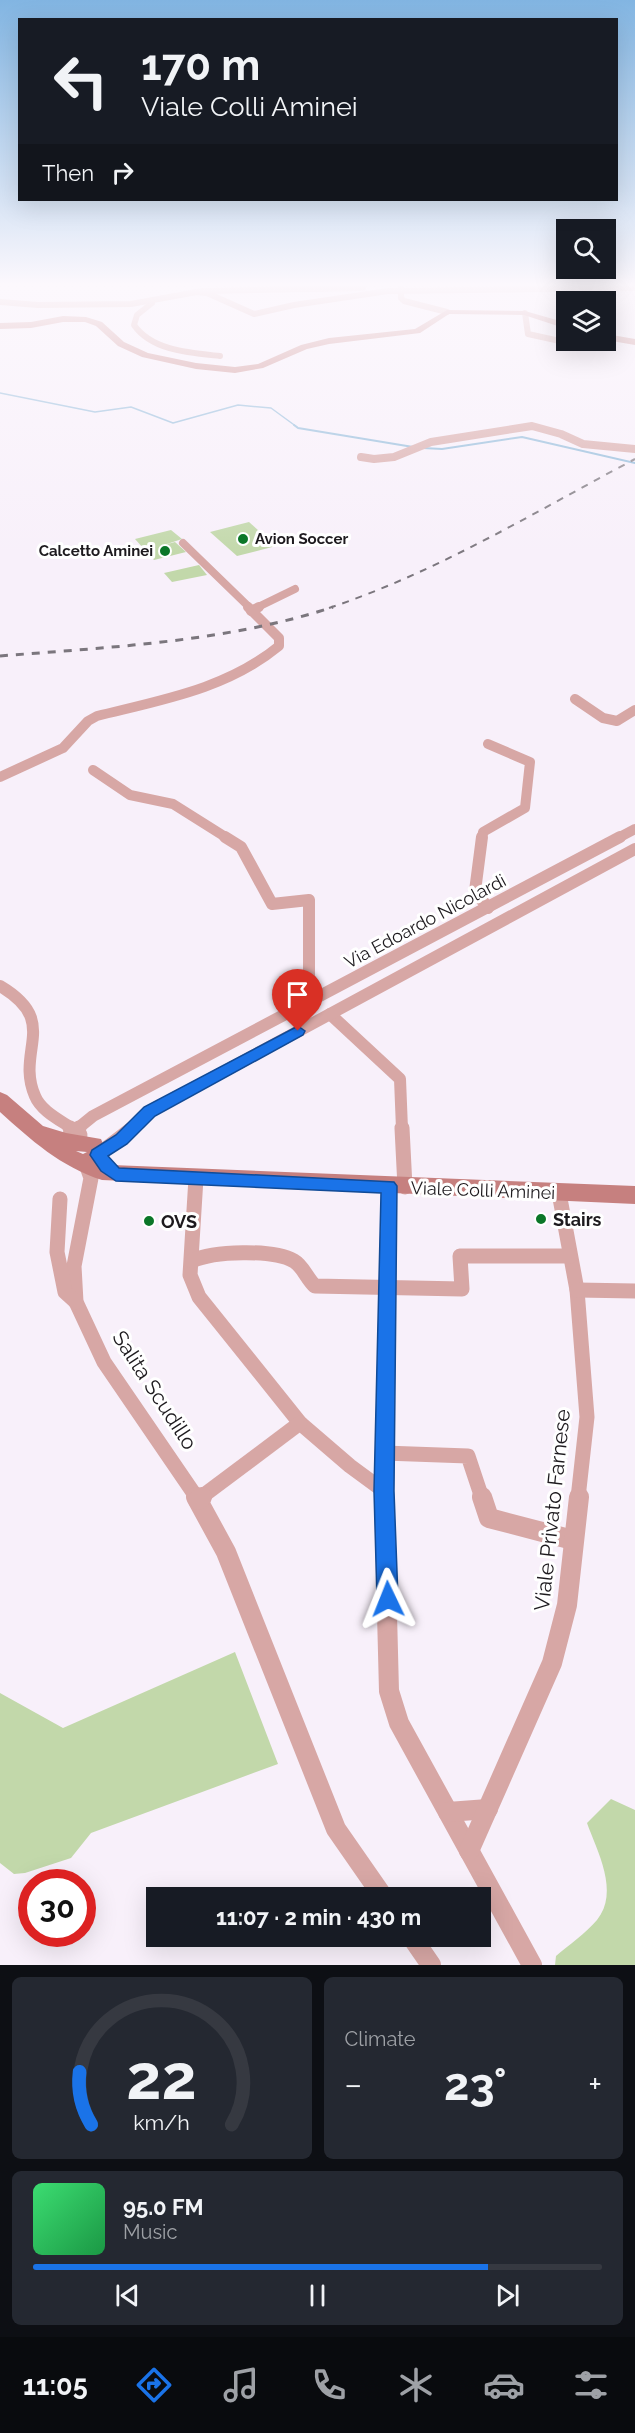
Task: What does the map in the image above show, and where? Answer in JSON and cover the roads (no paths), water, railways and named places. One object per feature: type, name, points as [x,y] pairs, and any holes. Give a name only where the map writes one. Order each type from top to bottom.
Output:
[{"type":"main road","name":"Viale Colli Aminei","points":[[0,1100],[37,1131],[45,1141],[81,1148],[102,1172],[397,1187],[635,1195]]},
{"type":"street","points":[[361,457],[374,459],[394,457],[431,442],[532,426],[583,444],[635,449]]},
{"type":"street","points":[[0,777],[63,748],[88,721],[97,716],[205,688],[271,655],[279,646],[279,638],[183,543]]},
{"type":"street","points":[[251,611],[295,589]]},
{"type":"street","points":[[575,699],[603,718],[617,721],[635,710]]},
{"type":"street","points":[[488,744],[530,762],[525,808],[483,832],[475,891],[488,908]]},
{"type":"street","points":[[93,770],[130,795],[173,804],[241,847],[272,904],[309,900],[309,1003]]},
{"type":"street","name":"Via Edoardo Nicolardi","points":[[81,1148],[93,1116],[635,829]]},
{"type":"street","name":"Via Edoardo Nicolardi","points":[[81,1148],[122,1139],[149,1112],[635,849]]},
{"type":"street","points":[[0,986],[28,1008],[33,1023],[30,1068],[36,1100],[81,1148]]},
{"type":"street","points":[[330,1014],[400,1079],[397,1187],[387,1289],[384,1453],[389,1690],[399,1723],[531,1965]]},
{"type":"street","name":"Salita Scudillo","points":[[81,1148],[91,1178],[74,1266],[76,1302],[104,1362],[198,1500],[226,1552],[336,1828],[376,1887]]},
{"type":"street","points":[[196,1178],[189,1281],[199,1297],[300,1423],[350,1466],[384,1491]]},
{"type":"street","name":"Viale Privato Farnese","points":[[469,1851],[552,1663],[567,1605],[587,1417],[577,1290],[560,1193]]},
{"type":"street","points":[[60,1199],[57,1252],[65,1292],[76,1302]]},
{"type":"street","points":[[192,1261],[210,1254],[280,1255],[304,1269],[310,1282],[315,1286],[462,1289],[460,1256],[570,1256]]},
{"type":"street","points":[[577,1290],[635,1291]]},
{"type":"street","points":[[198,1500],[300,1423]]},
{"type":"street","points":[[384,1453],[468,1456],[489,1518],[573,1540]]},
{"type":"street","points":[[448,1812],[488,1809]]},
{"type":"street","points":[[419,1947],[431,1965]]},
{"type":"waterway","points":[[0,393],[95,412],[131,407],[173,423],[238,405],[271,408],[297,427]]},
{"type":"waterway","points":[[294,425],[298,428],[413,447]]},
{"type":"waterway","points":[[423,448],[442,449],[522,437],[635,463]]},
{"type":"railway","points":[[329,608],[447,559],[635,459]]},
{"type":"railway","points":[[0,656],[126,646],[210,636],[293,619],[333,607]]},
{"type":"place","name":"Avion Soccer","points":[[243,539]]},
{"type":"place","name":"Calcetto Aminei","points":[[165,551]]},
{"type":"place","name":"Stairs","points":[[541,1219]]},
{"type":"place","name":"OVS","points":[[149,1221]]}]
